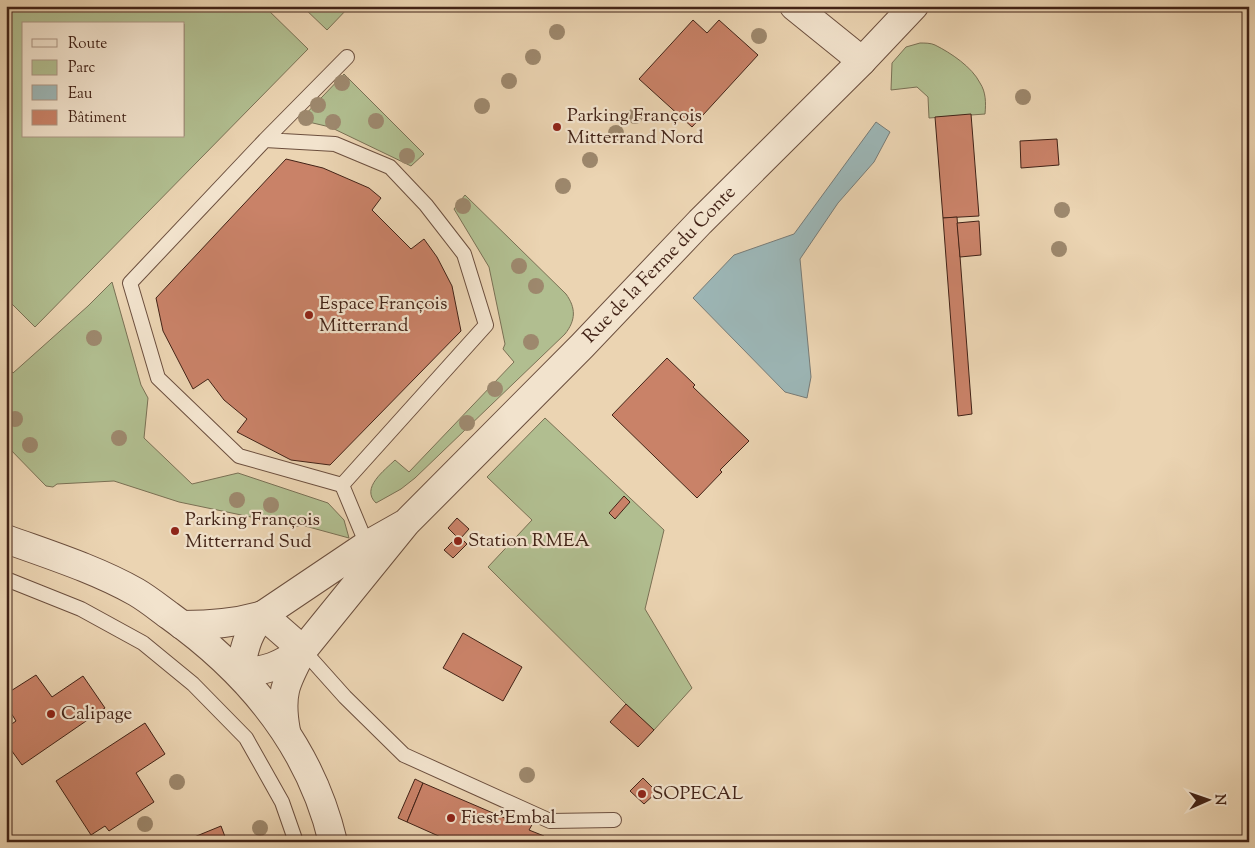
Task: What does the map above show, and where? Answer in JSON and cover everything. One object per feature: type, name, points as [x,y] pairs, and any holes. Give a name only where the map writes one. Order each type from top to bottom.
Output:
[{"type":"street","points":[[794,6],[862,61]]},
{"type":"street","name":"Rue de la Ferme du Conte","points":[[286,731],[282,711],[284,690],[288,678],[303,650],[406,524],[700,222],[862,61],[914,6]]},
{"type":"street","name":"Rue de la Ferme du Conte","points":[[303,650],[281,664],[264,670],[239,673],[246,641],[252,628],[264,615],[367,545],[406,524]]},
{"type":"street","points":[[6,539],[102,575],[137,593],[182,625],[239,673],[286,731],[312,778],[329,824],[333,842]]},
{"type":"street","points":[[264,615],[303,650]]},
{"type":"street","name":"Rue de la Ferme du Conte","points":[[182,625],[214,625],[238,622],[264,615]]},
{"type":"lane","points":[[342,485],[239,456],[158,378],[130,283],[265,140],[347,57]]},
{"type":"lane","points":[[265,140],[335,144],[390,167],[426,205],[464,254],[486,325],[342,485]]},
{"type":"lane","points":[[342,485],[367,545]]},
{"type":"lane","points":[[6,579],[82,608],[143,643],[193,684],[246,738],[282,802],[296,842]]},
{"type":"lane","points":[[303,650],[345,697],[404,755],[550,821],[614,820]]},
{"type":"green space","points":[[6,6],[264,6],[308,49],[35,327],[6,298]]},
{"type":"green space","points":[[302,6],[350,6],[327,30]]},
{"type":"green space","points":[[920,43],[932,44],[941,48],[972,71],[982,86],[985,114],[929,118],[928,97],[917,87],[891,90],[892,63],[906,47]]},
{"type":"green space","points":[[344,74],[424,154],[411,166],[330,127],[300,120]]},
{"type":"green space","points":[[465,195],[566,294],[572,304],[573,319],[565,334],[415,478],[401,489],[376,503],[371,491],[372,485],[380,474],[395,460],[409,472],[514,362],[503,349],[505,344],[489,267],[454,209]]},
{"type":"green space","points":[[112,282],[141,385],[148,398],[144,438],[192,484],[238,473],[328,503],[344,520],[349,538],[305,526],[294,526],[179,502],[114,481],[57,484],[53,487],[46,486],[6,445],[6,365],[13,373]]},
{"type":"green space","points":[[545,418],[664,530],[645,609],[692,688],[654,730],[488,567],[532,520],[487,477]]},
{"type":"water","points":[[876,122],[890,132],[874,162],[838,203],[800,259],[811,377],[807,398],[785,392],[693,298],[734,255],[794,234]]},
{"type":"building","points":[[693,20],[707,33],[719,20],[758,55],[692,127],[639,79]]},
{"type":"building","points":[[971,114],[979,216],[943,218],[935,117]]},
{"type":"building","points":[[1057,139],[1059,165],[1021,168],[1020,141]]},
{"type":"building","name":"Espace François Mitterrand","points":[[286,159],[323,168],[369,188],[381,198],[372,210],[411,249],[424,239],[437,257],[452,286],[461,331],[330,465],[291,460],[237,432],[247,419],[224,400],[208,379],[193,389],[163,331],[156,298]]},
{"type":"building","points":[[957,217],[972,414],[958,416],[943,218]]},
{"type":"building","points":[[979,221],[981,255],[960,257],[957,223]]},
{"type":"building","points":[[667,358],[695,385],[693,387],[749,441],[720,470],[722,472],[697,498],[612,415]]},
{"type":"building","points":[[624,496],[630,502],[615,519],[609,513]]},
{"type":"building","name":"Station RMEA","points":[[457,518],[469,529],[461,538],[467,544],[453,558],[444,550],[457,537],[448,528]]},
{"type":"building","points":[[463,633],[522,667],[503,701],[443,668]]},
{"type":"building","points":[[36,675],[52,697],[83,676],[105,708],[22,765],[6,743],[6,728],[16,721],[6,705],[6,694]]},
{"type":"building","points":[[626,704],[654,730],[638,747],[610,722]]},
{"type":"building","points":[[145,723],[165,754],[136,773],[154,802],[109,831],[105,826],[91,835],[56,781]]},
{"type":"building","points":[[643,778],[657,792],[644,804],[630,791]]},
{"type":"building","points":[[415,779],[423,783],[407,822],[398,818]]},
{"type":"building","points":[[423,783],[507,819],[509,813],[533,823],[529,830],[544,836],[542,842],[452,842],[407,822]]},
{"type":"building","points":[[221,826],[227,842],[182,842]]},
{"type":"place","name":"Parking François Mitterrand Nord","points":[[557,127]]},
{"type":"place","name":"Espace François Mitterrand","points":[[309,315]]},
{"type":"place","name":"Parking François Mitterrand Sud","points":[[175,531]]},
{"type":"place","name":"Station RMEA","points":[[458,541]]},
{"type":"place","name":"Calipage","points":[[51,714]]},
{"type":"place","name":"SOPECAL","points":[[642,794]]},
{"type":"place","name":"Fiest'Embal","points":[[451,818]]}]
